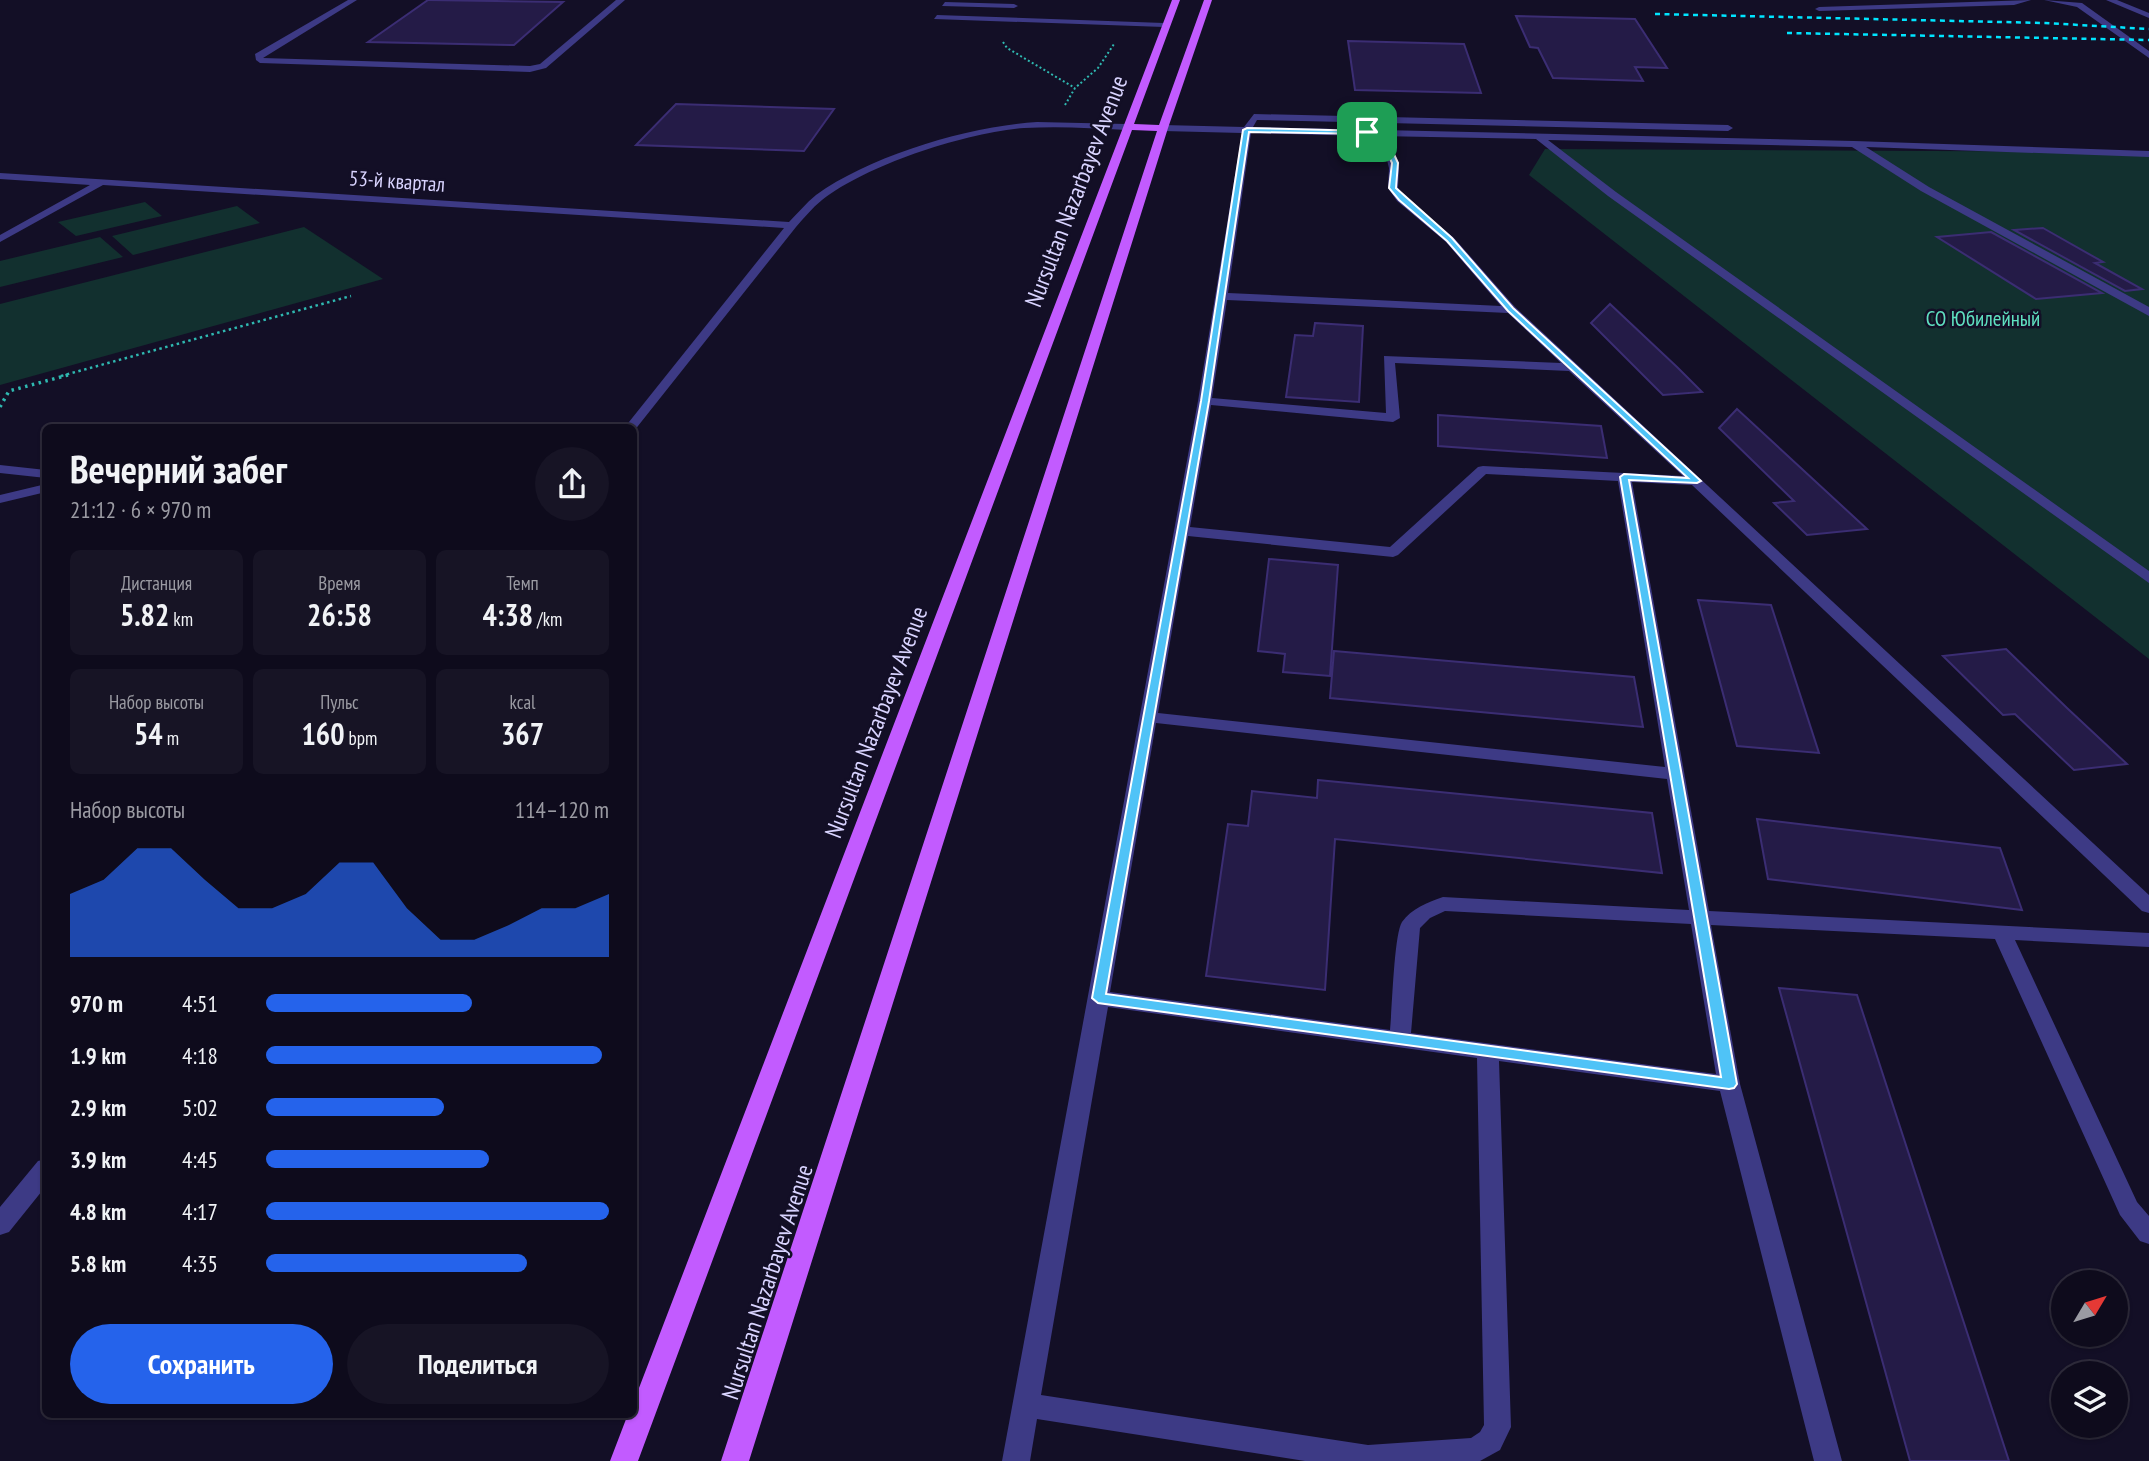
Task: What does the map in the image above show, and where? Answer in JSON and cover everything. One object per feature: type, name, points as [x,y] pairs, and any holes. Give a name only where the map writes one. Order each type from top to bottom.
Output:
[{"type":"main road","name":"Nursultan Nazarbayev Avenue","points":[[624,1461],[1164,25],[1176,0]]},
{"type":"main road","name":"Nursultan Nazarbayev Avenue","points":[[735,1461],[1163,128],[1208,0]]},
{"type":"main road","points":[[1126,127],[1163,128]]},
{"type":"street","points":[[353,0],[258,56],[260,60],[537,68],[543,66],[621,0]]},
{"type":"street","points":[[1819,9],[2014,3],[2027,0]]},
{"type":"street","points":[[2048,0],[2079,5],[2149,55]]},
{"type":"street","points":[[2110,0],[2149,16]]},
{"type":"street","points":[[1007,19],[1016,3],[946,2],[937,17],[1164,25]]},
{"type":"street","points":[[1016,1461],[1205,401],[1247,130],[1254,117],[1728,128]]},
{"type":"street","points":[[634,424],[792,225],[820,197],[860,175],[912,154],[1005,127],[1053,124],[1126,127]]},
{"type":"street","points":[[1163,128],[1854,144],[2149,155]]},
{"type":"street","points":[[1367,132],[1390,152],[1395,163],[1393,188],[1401,199],[1450,240],[1511,310],[2149,906]]},
{"type":"street","points":[[1537,136],[1571,164],[2149,578]]},
{"type":"street","points":[[1854,144],[1925,189],[2149,312]]},
{"type":"street","name":"53-й квартал","points":[[0,176],[792,225]]},
{"type":"street","points":[[0,239],[102,182]]},
{"type":"street","points":[[1222,296],[1511,310]]},
{"type":"street","points":[[1205,401],[1393,418],[1388,359],[1574,367]]},
{"type":"street","points":[[0,469],[42,474]]},
{"type":"street","points":[[1182,531],[1393,552],[1483,470],[1697,481]]},
{"type":"street","points":[[1624,477],[1729,1084],[1828,1461]]},
{"type":"street","points":[[0,499],[42,489]]},
{"type":"street","points":[[1149,717],[1676,774]]},
{"type":"street","points":[[1400,1039],[1410,926],[1423,913],[1443,904],[2149,940]]},
{"type":"street","points":[[2002,933],[2128,1208],[2149,1234]]},
{"type":"street","points":[[1098,998],[1729,1084]]},
{"type":"street","points":[[1026,1405],[1368,1459],[1475,1450],[1490,1441],[1497,1427],[1488,1051]]},
{"type":"street","points":[[0,1225],[42,1173]]},
{"type":"path","points":[[988,19],[1007,48],[1075,88]]},
{"type":"path","points":[[1053,124],[1075,88],[1098,68],[1128,23]]},
{"type":"path","points":[[0,407],[9,391],[351,296]]},
{"type":"green space","name":"СО Юбилейный","points":[[1545,149],[2149,152],[2149,659],[1529,175]]},
{"type":"green space","points":[[145,202],[162,216],[76,236],[58,222]]},
{"type":"green space","points":[[237,206],[260,223],[133,255],[112,236]]},
{"type":"green space","points":[[304,227],[383,279],[0,385],[0,304]]},
{"type":"green space","points":[[100,237],[123,257],[0,287],[0,261]]},
{"type":"building","points":[[428,0],[563,2],[514,45],[368,42]]},
{"type":"building","points":[[1516,16],[1635,19],[1667,68],[1635,67],[1643,81],[1553,78],[1538,48],[1530,47]]},
{"type":"building","points":[[1348,41],[1464,44],[1481,93],[1355,90]]},
{"type":"building","points":[[676,104],[834,109],[804,151],[636,145]]},
{"type":"building","points":[[2043,228],[2103,262],[2095,263],[2142,289],[2125,291],[2014,230]]},
{"type":"building","points":[[1991,232],[2102,293],[2036,299],[1937,237]]},
{"type":"building","points":[[1610,304],[1702,392],[1663,395],[1591,323]]},
{"type":"building","points":[[1315,323],[1363,326],[1359,402],[1286,397],[1295,335],[1313,336]]},
{"type":"building","points":[[1737,409],[1867,529],[1807,535],[1774,503],[1794,501],[1719,428]]},
{"type":"building","points":[[1438,415],[1601,426],[1607,458],[1438,446]]},
{"type":"building","points":[[1269,559],[1338,565],[1330,676],[1283,672],[1285,654],[1258,651]]},
{"type":"building","points":[[1698,600],[1771,605],[1819,753],[1737,746]]},
{"type":"building","points":[[2006,649],[2127,764],[2074,770],[2015,714],[2003,715],[1943,656]]},
{"type":"building","points":[[1334,651],[1634,677],[1643,727],[1330,698]]},
{"type":"building","points":[[1318,780],[1652,813],[1662,873],[1335,839],[1325,990],[1206,976],[1228,824],[1248,826],[1252,791],[1317,798]]},
{"type":"building","points":[[1757,819],[2000,848],[2022,910],[1768,879]]},
{"type":"building","points":[[1779,988],[1857,995],[2009,1461],[1910,1461]]},
{"type":"railway","points":[[1655,14],[2045,23],[2149,29]]},
{"type":"railway","points":[[1787,33],[2149,40]]},
{"type":"route","points":[[1247,130],[1367,132],[1390,152],[1395,163],[1393,188],[1401,199],[1450,240],[1467,263],[1511,310],[1697,481],[1624,477],[1729,1084],[1098,998],[1205,401],[1247,130]]}]
